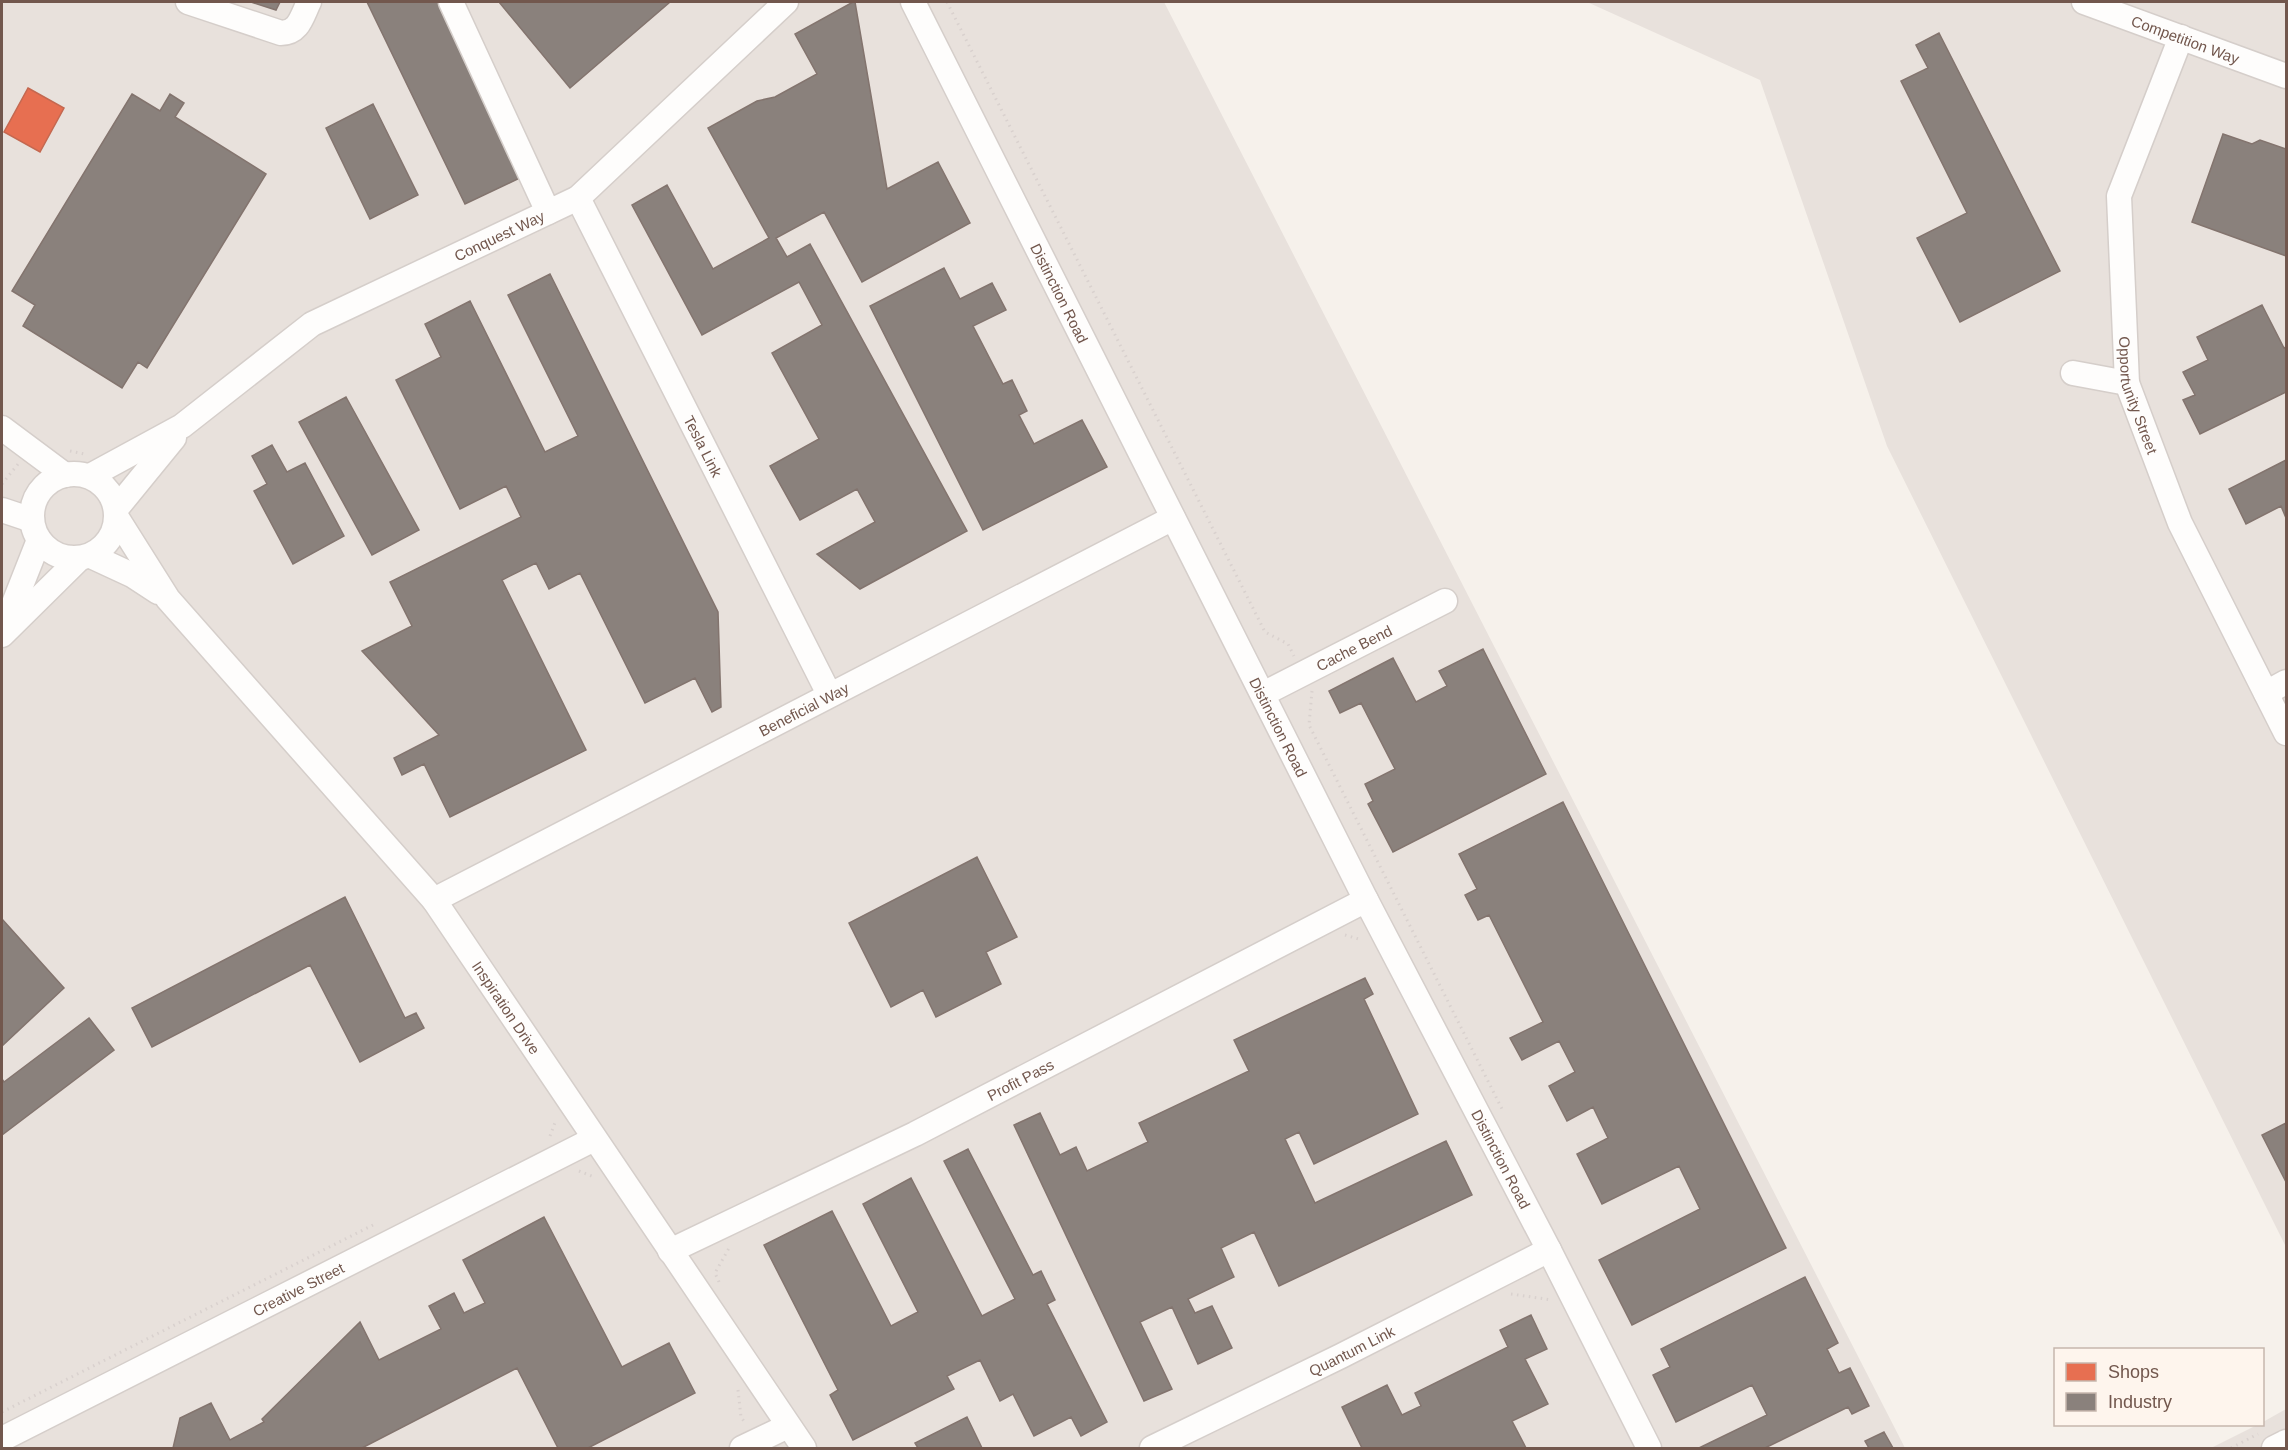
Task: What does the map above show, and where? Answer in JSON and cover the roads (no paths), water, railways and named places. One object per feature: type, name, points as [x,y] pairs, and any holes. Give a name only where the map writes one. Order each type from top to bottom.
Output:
[{"type":"street","points":[[188,2],[281,33],[290,33],[296,28],[309,2]]},
{"type":"street","points":[[451,2],[548,212]]},
{"type":"street","name":"Conquest Way","points":[[90,476],[182,426],[312,324],[579,198],[786,2]]},
{"type":"street","name":"Distinction Road","points":[[913,2],[1366,900],[1549,1250],[1649,1449]]},
{"type":"street","name":"Competition Way","points":[[2084,2],[2286,76]]},
{"type":"street","name":"Opportunity Street","points":[[2181,37],[2119,196],[2127,383],[2180,523],[2276,687],[2286,733]]},
{"type":"street","name":"Tesla Link","points":[[579,198],[829,694]]},
{"type":"street","points":[[2073,373],[2127,383]]},
{"type":"street","name":"Conquest Way","points":[[117,514],[182,426]]},
{"type":"street","points":[[2,428],[65,475]]},
{"type":"street","points":[[65,475],[90,476],[107,489],[117,514],[115,530],[109,541],[101,550],[85,557],[2,636],[36,530],[33,507],[40,491],[54,479],[65,475]]},
{"type":"street","points":[[2,510],[36,530],[57,555],[85,557]]},
{"type":"street","name":"Inspiration Drive","points":[[117,514],[168,599],[434,900],[804,1449]]},
{"type":"street","name":"Beneficial Way","points":[[434,900],[1173,518]]},
{"type":"street","name":"Inspiration Drive","points":[[85,557],[132,575],[168,599]]},
{"type":"street","name":"Cache Bend","points":[[1263,694],[1445,601]]},
{"type":"street","name":"Profit Pass","points":[[670,1251],[915,1134],[1366,900]]},
{"type":"street","name":"Creative Street","points":[[2,1439],[594,1139]]},
{"type":"street","name":"Quantum Link","points":[[1152,1449],[1549,1250]]},
{"type":"street","points":[[749,1445],[788,1425]]}]
